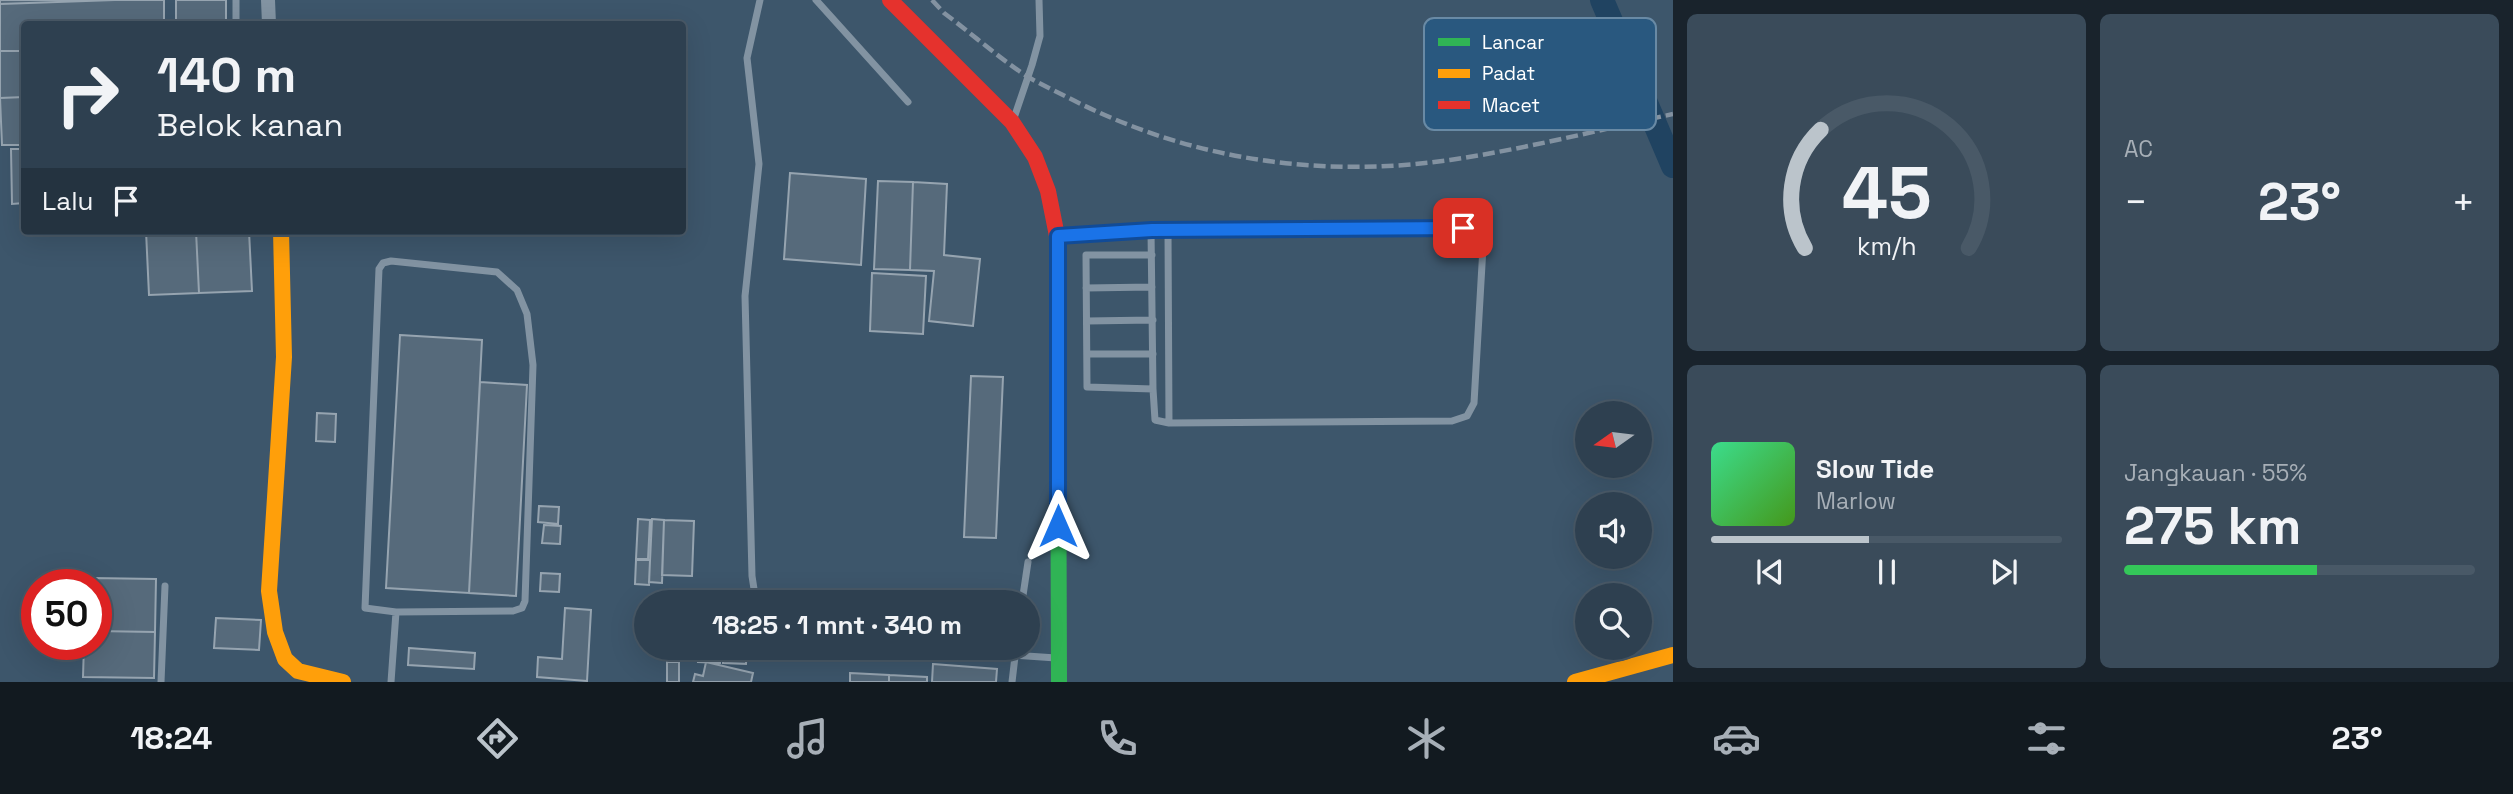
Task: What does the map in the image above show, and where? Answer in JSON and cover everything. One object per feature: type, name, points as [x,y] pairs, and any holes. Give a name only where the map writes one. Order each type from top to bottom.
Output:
[{"type":"main road","points":[[890,0],[1013,122],[1035,157],[1048,191],[1058,236],[1059,682]]},
{"type":"main road","points":[[281,235],[284,357],[269,591],[275,632],[285,659],[298,671],[342,682]]},
{"type":"main road","points":[[1582,680],[1673,655]]},
{"type":"street","points":[[268,0],[269,21]]},
{"type":"lane","points":[[236,0],[236,21]]},
{"type":"lane","points":[[754,590],[745,296],[759,164],[747,58],[760,0]]},
{"type":"lane","points":[[816,0],[908,102]]},
{"type":"lane","points":[[1013,122],[1040,36],[1039,0]]},
{"type":"lane","points":[[1058,236],[1152,230],[1463,228],[1476,233],[1483,247],[1474,403],[1467,416],[1452,421],[1155,420],[1152,230]]},
{"type":"lane","points":[[1168,231],[1169,422]]},
{"type":"lane","points":[[1152,255],[1086,255],[1086,288],[1087,387],[1153,389]]},
{"type":"lane","points":[[391,261],[497,272],[517,290],[527,314],[533,365],[525,601],[522,608],[513,611],[396,612],[370,610],[365,608],[364,603],[379,270],[383,263],[391,261]]},
{"type":"lane","points":[[1086,288],[1152,287]]},
{"type":"lane","points":[[1087,321],[1153,320]]},
{"type":"lane","points":[[1087,354],[1153,354]]},
{"type":"lane","points":[[1024,590],[1028,562]]},
{"type":"lane","points":[[161,682],[164,586]]},
{"type":"lane","points":[[391,682],[396,612]]},
{"type":"lane","points":[[1040,655],[1058,658]]},
{"type":"lane","points":[[1012,682],[1015,660]]},
{"type":"building","points":[[0,0],[115,0],[0,4]]},
{"type":"building","points":[[164,0],[164,21],[21,21],[21,51],[0,51],[0,4]]},
{"type":"building","points":[[176,0],[226,0],[226,21],[176,21]]},
{"type":"building","points":[[0,51],[21,51],[21,97],[0,98]]},
{"type":"building","points":[[21,97],[21,145],[2,145],[0,98]]},
{"type":"building","points":[[11,149],[21,149],[21,203],[12,204]]},
{"type":"building","points":[[790,173],[866,179],[861,265],[784,259]]},
{"type":"building","points":[[878,181],[913,182],[910,270],[874,269]]},
{"type":"building","points":[[913,182],[947,184],[944,255],[980,259],[973,326],[929,321],[934,271],[910,270]]},
{"type":"building","points":[[146,235],[196,235],[199,293],[149,295]]},
{"type":"building","points":[[196,235],[249,235],[252,291],[199,293]]},
{"type":"building","points":[[872,273],[926,276],[923,334],[870,331]]},
{"type":"building","points":[[400,335],[482,340],[469,593],[386,588]]},
{"type":"building","points":[[971,376],[1003,377],[996,538],[964,537]]},
{"type":"building","points":[[480,382],[527,385],[516,596],[469,593]]},
{"type":"building","points":[[317,413],[336,414],[335,442],[316,441]]},
{"type":"building","points":[[539,506],[559,507],[558,524],[538,522]]},
{"type":"building","points":[[638,519],[650,520],[648,559],[636,559]]},
{"type":"building","points":[[652,519],[664,520],[662,583],[649,582]]},
{"type":"building","points":[[664,520],[694,521],[692,576],[662,575]]},
{"type":"building","points":[[544,525],[561,526],[560,544],[542,543]]},
{"type":"building","points":[[636,560],[650,560],[649,585],[635,584]]},
{"type":"building","points":[[541,573],[560,574],[559,592],[540,591]]},
{"type":"building","points":[[112,578],[156,579],[155,632],[112,631]]},
{"type":"building","points":[[565,608],[591,610],[587,681],[537,677],[538,657],[562,659]]},
{"type":"building","points":[[216,618],[261,620],[259,650],[214,648]]},
{"type":"building","points":[[112,631],[155,632],[154,678],[83,677],[84,660],[112,660]]},
{"type":"building","points":[[409,648],[475,653],[474,669],[408,665]]},
{"type":"building","points":[[698,660],[720,660],[720,663]]},
{"type":"building","points":[[723,660],[746,660],[746,664],[723,663]]},
{"type":"building","points":[[667,662],[679,662],[679,682],[667,682]]},
{"type":"building","points":[[706,662],[753,673],[751,682],[693,682],[695,674],[703,676]]},
{"type":"building","points":[[933,664],[997,669],[996,682],[932,682]]},
{"type":"building","points":[[850,673],[889,675],[889,682],[850,682]]},
{"type":"building","points":[[889,675],[927,677],[927,682],[889,682]]},
{"type":"waterway","points":[[1602,0],[1610,18]]},
{"type":"waterway","points":[[1656,126],[1673,166]]},
{"type":"railway","points":[[932,0],[944,13],[1007,62],[1051,89],[1111,118],[1157,135],[1253,159],[1301,165],[1400,165],[1478,156],[1601,130]]},
{"type":"railway","points":[[1656,118],[1673,114]]},
{"type":"traffic: fast","points":[[1058,364],[1059,682]]},
{"type":"traffic: slow","points":[[281,235],[284,357],[269,591],[275,632],[285,659],[298,671],[343,682]]},
{"type":"traffic: slow","points":[[1575,682],[1673,655]]},
{"type":"traffic: jam","points":[[890,0],[1012,122],[1035,157],[1048,191],[1057,236],[1058,364]]},
{"type":"route","points":[[1058,526],[1058,236],[1152,230],[1463,228]]}]
